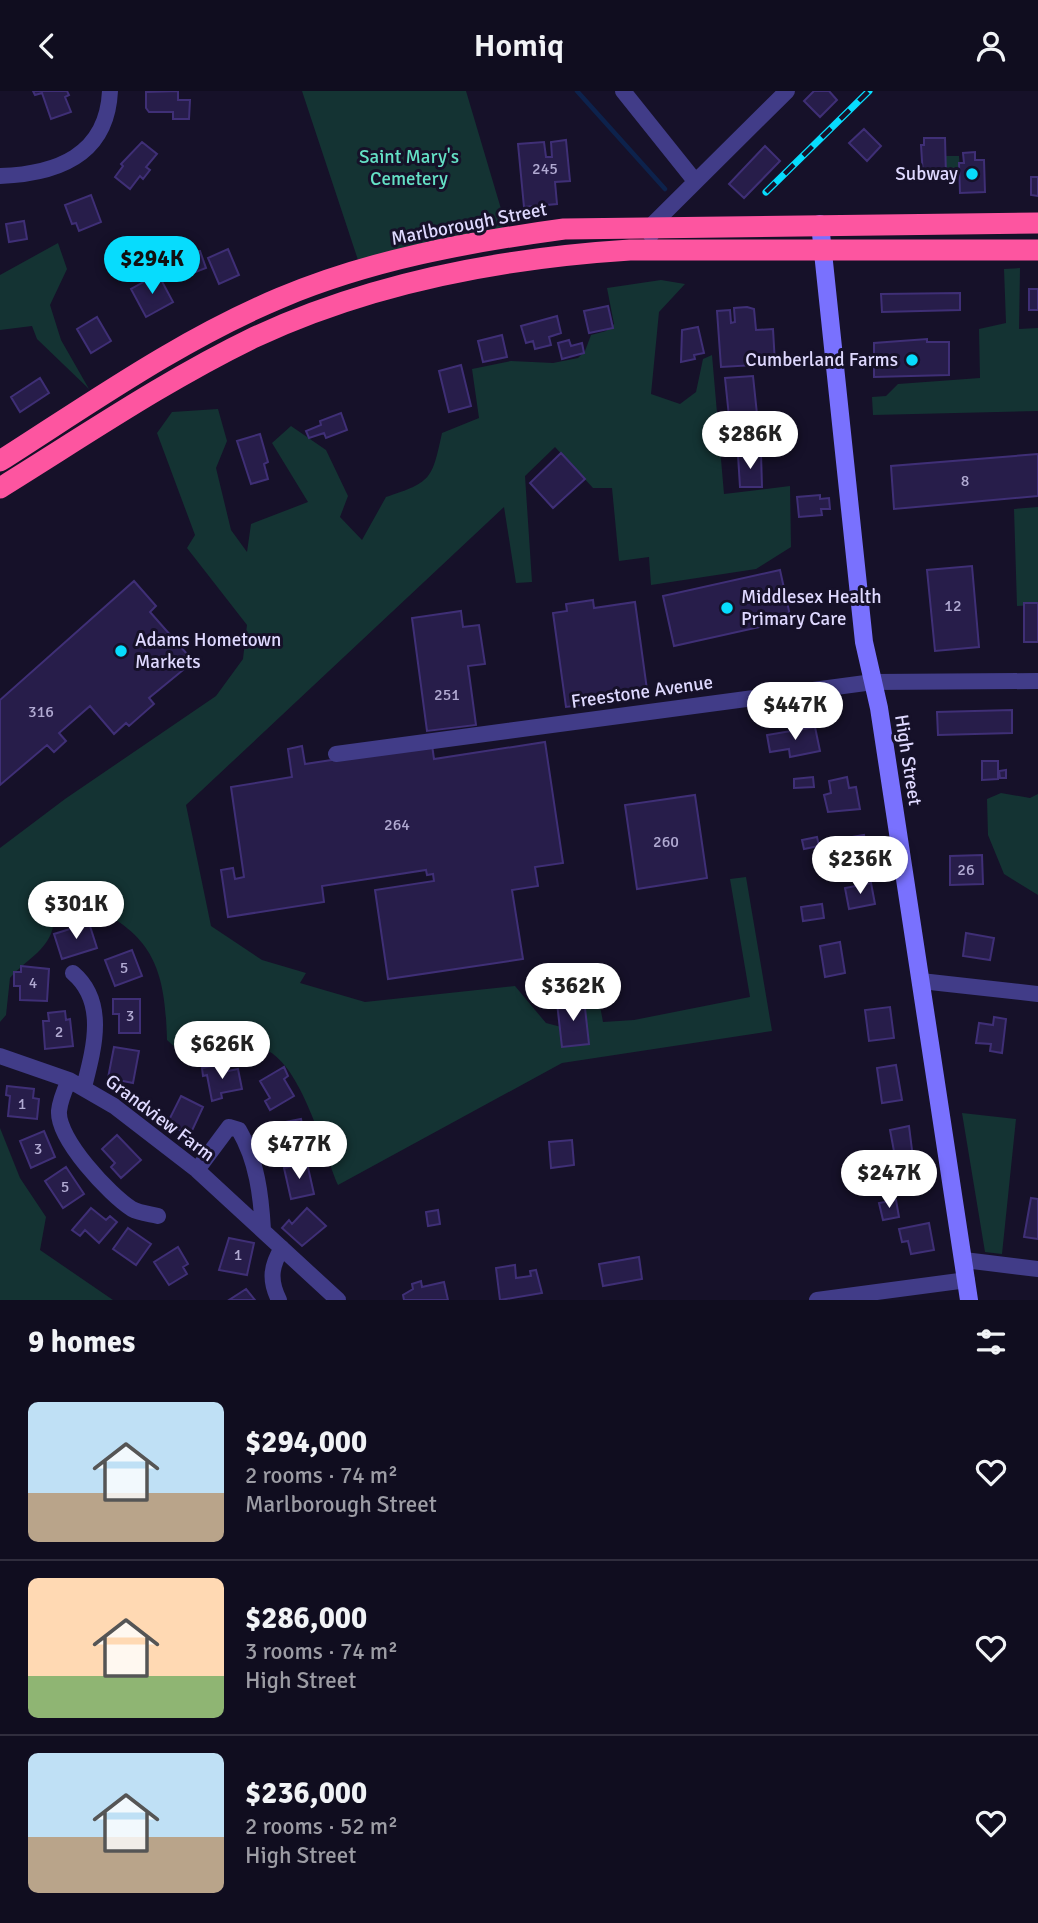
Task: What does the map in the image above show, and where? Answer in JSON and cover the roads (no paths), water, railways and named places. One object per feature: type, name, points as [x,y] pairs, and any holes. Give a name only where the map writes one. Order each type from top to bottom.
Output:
[{"type":"highway","name":"Marlborough Street","points":[[0,461],[175,350],[246,313],[313,285],[373,267],[491,239],[564,229],[651,226],[1038,223]]},
{"type":"highway","points":[[0,488],[203,364],[257,337],[321,311],[405,286],[496,264],[567,254],[653,250],[1038,250]]},
{"type":"street","points":[[0,176],[36,175],[75,159],[97,134],[110,108],[110,91]]},
{"type":"street","points":[[623,91],[695,181]]},
{"type":"street","points":[[653,250],[651,226],[787,91]]},
{"type":"street","name":"High Street","points":[[820,224],[864,642],[873,682],[921,981],[969,1300]]},
{"type":"street","name":"Freestone Avenue","points":[[336,754],[873,682],[1038,681]]},
{"type":"street","points":[[73,973],[84,982],[94,1005],[94,1036],[77,1083],[59,1111],[67,1136],[93,1173],[119,1199],[135,1211],[158,1216]]},
{"type":"street","points":[[921,981],[1038,994]]},
{"type":"street","name":"Grandview Farm","points":[[0,1056],[77,1083],[197,1170],[334,1299]]},
{"type":"street","points":[[197,1170],[229,1127],[239,1130],[254,1167],[261,1197],[262,1230]]},
{"type":"street","points":[[279,1300],[272,1275],[273,1263],[282,1248]]},
{"type":"street","points":[[964,1260],[1038,1269]]},
{"type":"street","points":[[817,1300],[967,1280]]},
{"type":"waterway","points":[[577,91],[665,189]]},
{"type":"railway","points":[[766,192],[869,91]]},
{"type":"place","name":"Subway","points":[[972,174]]},
{"type":"place","name":"Cumberland Farms","points":[[912,360]]},
{"type":"place","name":"Middlesex Health Primary Care","points":[[727,608]]},
{"type":"place","name":"Adams Hometown Markets","points":[[121,651]]},
{"type":"park label","name":"Saint Mary's Cemetery","points":[[409,168]]}]
